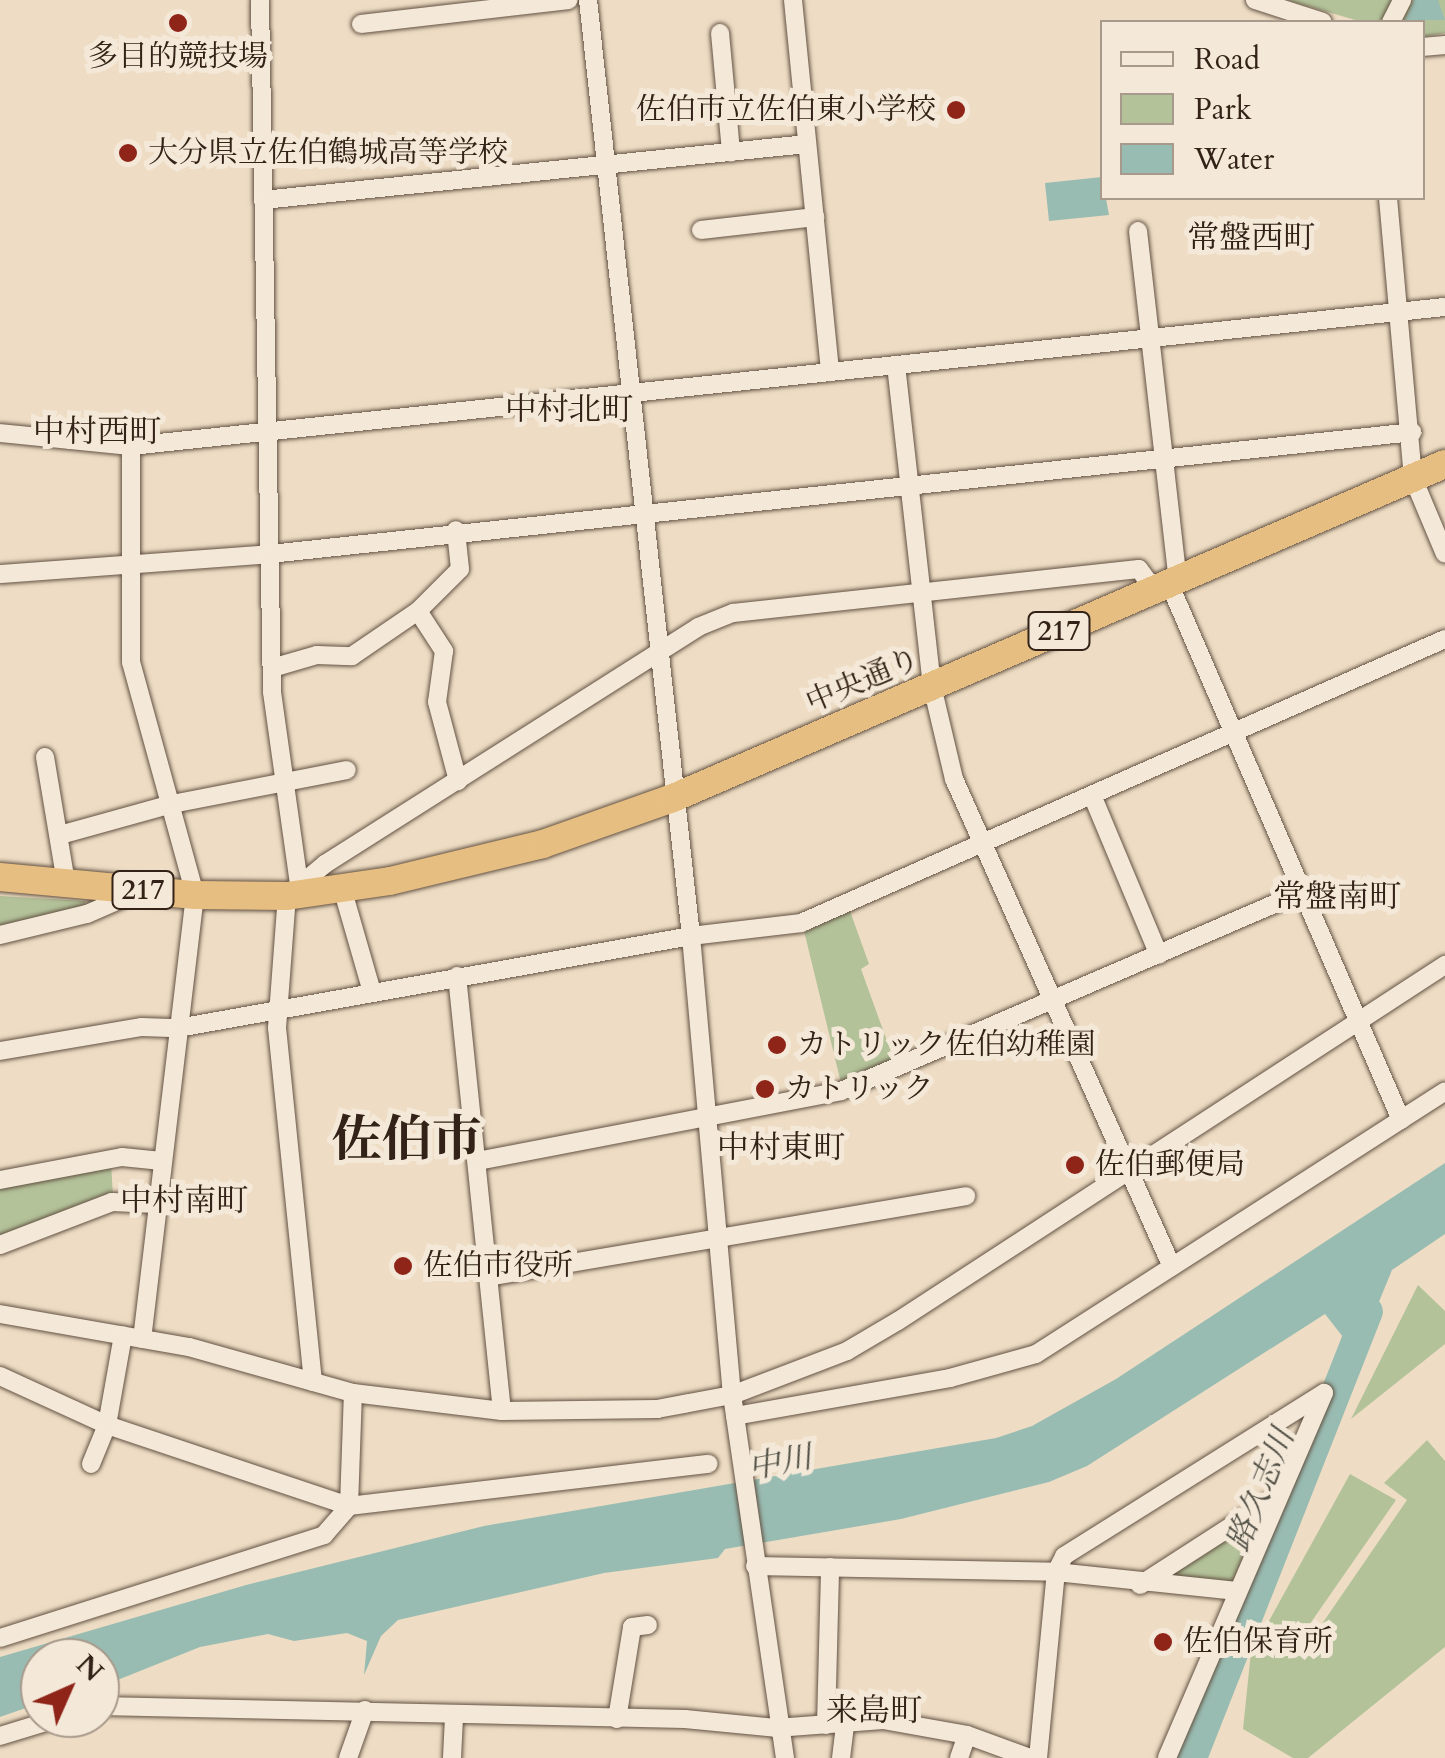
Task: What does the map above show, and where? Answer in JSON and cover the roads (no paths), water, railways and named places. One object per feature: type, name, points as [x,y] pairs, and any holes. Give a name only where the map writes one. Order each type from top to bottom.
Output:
[{"type":"highway","name":"中央通り","points":[[293,891],[342,888],[543,844],[673,798],[1445,464]]},
{"type":"highway","name":"217","points":[[0,878],[196,895],[293,891]]},
{"type":"street","points":[[260,0],[272,668],[293,891],[277,1028],[313,1382]]},
{"type":"street","points":[[361,24],[569,0]]},
{"type":"street","points":[[588,0],[691,936],[732,1395],[776,1728],[784,1758]]},
{"type":"street","points":[[793,0],[830,372]]},
{"type":"street","points":[[1256,0],[1318,20]]},
{"type":"street","points":[[720,33],[731,152]]},
{"type":"street","points":[[264,200],[807,144]]},
{"type":"street","points":[[1388,200],[1413,432],[1413,478],[1445,554]]},
{"type":"street","points":[[701,230],[815,217]]},
{"type":"street","points":[[1138,230],[1164,458],[1167,584],[1401,1120]]},
{"type":"street","points":[[0,434],[131,446],[1445,307]]},
{"type":"street","points":[[896,365],[932,686],[954,779],[1172,1267]]},
{"type":"street","points":[[0,574],[270,554],[456,530],[643,514],[1413,432]]},
{"type":"street","points":[[91,1464],[132,1337],[157,1204],[196,895],[131,662],[131,446]]},
{"type":"street","points":[[272,668],[317,655],[352,656],[418,611],[460,569],[456,530]]},
{"type":"street","points":[[293,891],[458,781],[732,613],[1138,570],[1167,584]]},
{"type":"street","points":[[418,611],[444,651],[436,702],[458,781]]},
{"type":"street","points":[[0,1051],[142,1027],[178,1028],[691,936],[801,923],[1445,640]]},
{"type":"street","points":[[44,757],[66,883]]},
{"type":"street","points":[[60,835],[172,804],[347,770]]},
{"type":"street","points":[[1092,795],[1159,955]]},
{"type":"street","points":[[342,888],[372,992]]},
{"type":"street","points":[[0,935],[87,914],[142,890]]},
{"type":"street","points":[[478,1161],[707,1121],[842,1091],[1302,892]]},
{"type":"street","points":[[0,1314],[132,1337],[353,1393],[502,1411],[637,1410],[732,1395],[847,1351],[1129,1173],[1445,965]]},
{"type":"street","points":[[457,976],[502,1411]]},
{"type":"street","points":[[735,1416],[950,1378],[1036,1354],[1445,1092]]},
{"type":"street","points":[[0,1180],[122,1157],[162,1161]]},
{"type":"street","points":[[488,1277],[966,1196]]},
{"type":"street","points":[[0,1246],[112,1202],[157,1204]]},
{"type":"street","points":[[0,1376],[107,1424],[349,1506],[709,1464]]},
{"type":"street","points":[[0,1638],[291,1550],[324,1535],[349,1506],[353,1393]]},
{"type":"street","points":[[1038,1758],[1056,1572],[1064,1556],[1324,1393],[1167,1758]]},
{"type":"street","points":[[1140,1584],[1276,1498]]},
{"type":"street","points":[[755,1561],[830,1568],[1056,1572],[1140,1584],[1238,1591]]},
{"type":"street","points":[[830,1568],[840,1758]]},
{"type":"street","points":[[617,1719],[632,1627],[648,1625]]},
{"type":"street","points":[[120,1706],[366,1710],[454,1717],[617,1719],[776,1728],[883,1720],[967,1736],[1030,1758]]},
{"type":"street","points":[[348,1758],[366,1710]]},
{"type":"street","points":[[452,1758],[454,1717]]},
{"type":"street","points":[[959,1758],[967,1736]]},
{"type":"water","points":[[1414,0],[1438,0],[1445,20],[1405,20]]},
{"type":"water","points":[[1100,177],[1100,200],[1106,200],[1109,215],[1049,221],[1045,183]]},
{"type":"water","points":[[1445,1163],[1445,1234],[1392,1270],[1360,1348],[1350,1346],[1325,1314],[1087,1466],[1049,1482],[901,1519],[725,1549],[718,1558],[604,1573],[398,1620],[381,1636],[364,1675],[367,1641],[347,1633],[294,1641],[268,1634],[200,1647],[120,1679],[120,1638],[65,1638],[246,1585],[484,1526],[996,1438],[1032,1426],[1116,1379]]},
{"type":"water","points":[[20,1651],[20,1710],[0,1717],[0,1657]]},
{"type":"waterway","name":"路久志川","points":[[1192,1758],[1368,1311]]},
{"type":"place","name":"多目的競技場","points":[[178,23]]},
{"type":"place","name":"佐伯市立佐伯東小学校","points":[[956,110]]},
{"type":"place","name":"大分県立佐伯鶴城高等学校","points":[[128,153]]},
{"type":"place","name":"カトリック佐伯幼稚園","points":[[777,1045]]},
{"type":"place","name":"カトリック","points":[[765,1089]]},
{"type":"place","name":"佐伯郵便局","points":[[1075,1165]]},
{"type":"place","name":"佐伯市役所","points":[[403,1266]]},
{"type":"place","name":"佐伯保育所","points":[[1163,1642]]},
{"type":"district","name":"常盤西町","points":[[1251,238]]},
{"type":"district","name":"中村北町","points":[[569,410]]},
{"type":"district","name":"中村西町","points":[[97,432]]},
{"type":"district","name":"常盤南町","points":[[1337,897]]},
{"type":"district","name":"佐伯市","points":[[407,1141]]},
{"type":"district","name":"中村東町","points":[[781,1148]]},
{"type":"district","name":"中村南町","points":[[184,1201]]},
{"type":"district","name":"来島町","points":[[874,1711]]},
{"type":"water label","name":"中川","points":[[780,1463]]}]
